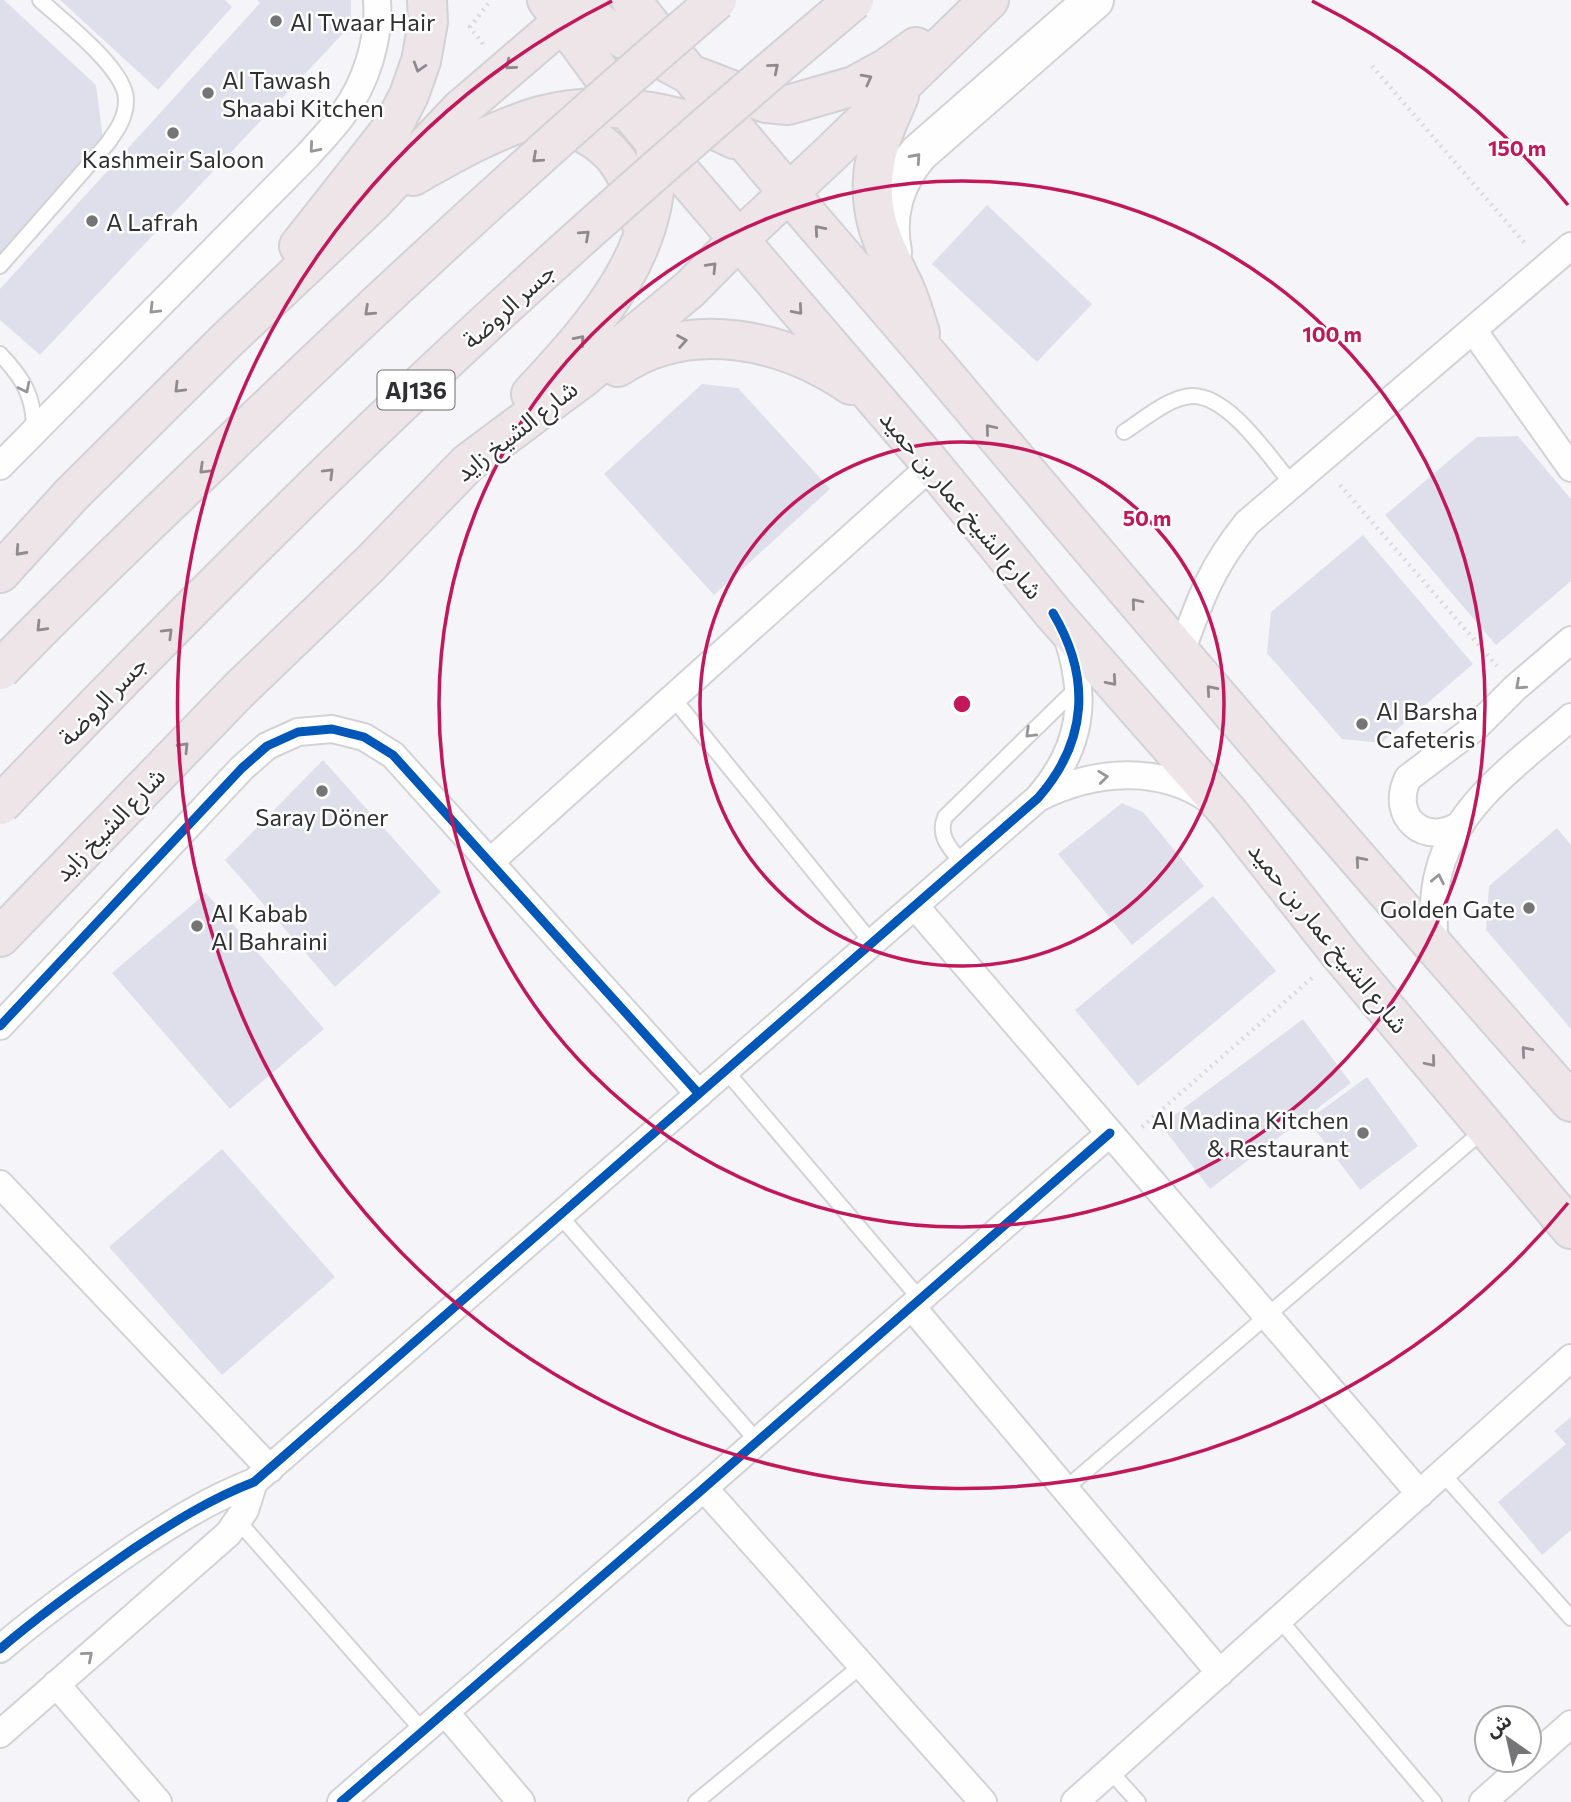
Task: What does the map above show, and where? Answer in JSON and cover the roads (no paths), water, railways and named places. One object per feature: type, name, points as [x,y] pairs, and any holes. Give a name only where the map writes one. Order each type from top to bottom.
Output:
[{"type":"main road","points":[[227,341],[392,128],[422,61],[428,22],[427,0]]},
{"type":"main road","points":[[0,670],[167,504],[415,268],[717,0]]},
{"type":"main road","name":"جسر الروضة","points":[[0,805],[122,679],[374,429],[502,309],[732,103],[854,0]]},
{"type":"main road","points":[[702,79],[766,103],[788,105],[817,98],[854,86],[887,68],[980,0]]},
{"type":"main road","name":"شارع الشيخ زايد","points":[[0,937],[238,691],[370,564],[468,463],[634,337],[690,289],[989,0]]},
{"type":"main road","points":[[0,573],[71,495],[372,203],[453,118],[570,6],[611,32],[645,12]]},
{"type":"main road","name":"شارع الشيخ عمار بن حميد","points":[[570,6],[643,122],[738,240],[932,465],[1053,613],[1228,812],[1340,954],[1571,1229]]},
{"type":"main road","points":[[645,12],[702,79],[748,146],[788,194],[928,355],[1180,655],[1571,1102]]},
{"type":"main road","points":[[468,463],[586,335],[617,291],[643,238],[655,198],[657,163],[643,122],[636,67],[645,12]]},
{"type":"main road","points":[[906,81],[876,155],[872,205],[878,230],[905,290],[928,355]]},
{"type":"main road","points":[[372,203],[452,154],[539,117],[583,110],[643,122],[688,121],[748,146]]},
{"type":"main road","points":[[539,117],[574,126],[609,150],[632,185],[643,238]]},
{"type":"main road","points":[[370,564],[611,372],[644,352],[670,343],[699,338],[726,340],[758,344],[800,356],[838,376],[879,404]]},
{"type":"street","points":[[0,466],[307,156],[344,114],[368,68],[379,18],[377,0]]},
{"type":"street","points":[[905,290],[891,249],[889,223],[892,200],[898,182],[908,166],[919,153],[1094,0]]},
{"type":"street","points":[[1180,655],[1198,603],[1225,551],[1247,523],[1571,246]]},
{"type":"street","points":[[1473,330],[1571,468]]},
{"type":"street","points":[[490,862],[932,465]]},
{"type":"street","points":[[0,1649],[66,1596],[176,1521],[214,1498],[262,1476],[1038,798],[1052,783],[1071,747],[1080,707],[1075,660],[1066,635],[1053,613]]},
{"type":"street","points":[[1461,824],[1450,831],[1437,834],[1413,825],[1402,802],[1403,789],[1408,778],[1457,743],[1571,640]]},
{"type":"street","points":[[1434,947],[1434,896],[1439,870],[1448,846],[1461,824],[1475,803],[1571,717]]},
{"type":"street","points":[[0,1026],[242,768],[267,746],[298,732],[332,729],[364,737],[393,755],[699,1094]]},
{"type":"street","points":[[1038,798],[1064,786],[1093,778],[1121,775],[1150,777],[1177,784],[1204,796],[1228,812]]},
{"type":"street","points":[[915,906],[1420,1494]]},
{"type":"street","points":[[341,1802],[916,1303],[1115,1139]]},
{"type":"street","points":[[0,1184],[262,1476]]},
{"type":"street","points":[[916,1303],[1065,1489],[1220,1673]]},
{"type":"street","points":[[1075,1802],[1571,1358]]},
{"type":"street","points":[[0,1734],[216,1545],[238,1521],[262,1476]]},
{"type":"street","points":[[704,1488],[983,1802]]},
{"type":"street","points":[[56,1684],[158,1802]]},
{"type":"street","points":[[445,1712],[522,1802]]},
{"type":"street","points":[[1483,1802],[1571,1724]]},
{"type":"lane","points":[[0,266],[107,144],[122,123],[127,99],[118,75],[40,0]]},
{"type":"lane","points":[[0,354],[13,367],[28,390],[34,407],[34,430]]},
{"type":"lane","points":[[1124,432],[1170,403],[1191,396],[1205,399],[1228,411],[1292,484]]},
{"type":"lane","points":[[963,864],[942,835],[941,826],[945,817],[1079,686]]},
{"type":"lane","points":[[673,698],[872,943]]},
{"type":"lane","points":[[726,1071],[916,1303]]},
{"type":"lane","points":[[1065,1489],[1487,1127]]},
{"type":"lane","points":[[559,1216],[758,1442]]},
{"type":"lane","points":[[1443,1474],[1571,1618]]},
{"type":"lane","points":[[238,1521],[423,1731]]},
{"type":"lane","points":[[1280,1620],[1434,1802]]},
{"type":"lane","points":[[696,1802],[862,1665]]},
{"type":"lane","points":[[1110,1771],[1138,1802]]},
{"type":"place","name":"Al Twaar Hair","points":[[276,21]]},
{"type":"place","name":"Al Tawash Shaabi Kitchen","points":[[208,93]]},
{"type":"place","name":"Kashmeir Saloon","points":[[173,133]]},
{"type":"place","name":"A Lafrah","points":[[92,221]]},
{"type":"place","name":"Al Barsha Cafeteris","points":[[1362,724]]},
{"type":"place","name":"Saray Döner","points":[[322,791]]},
{"type":"place","name":"Golden Gate","points":[[1529,908]]},
{"type":"place","name":"Al Kabab Al Bahraini","points":[[197,926]]},
{"type":"place","name":"Al Madina Kitchen & Restaurant","points":[[1363,1133]]}]
